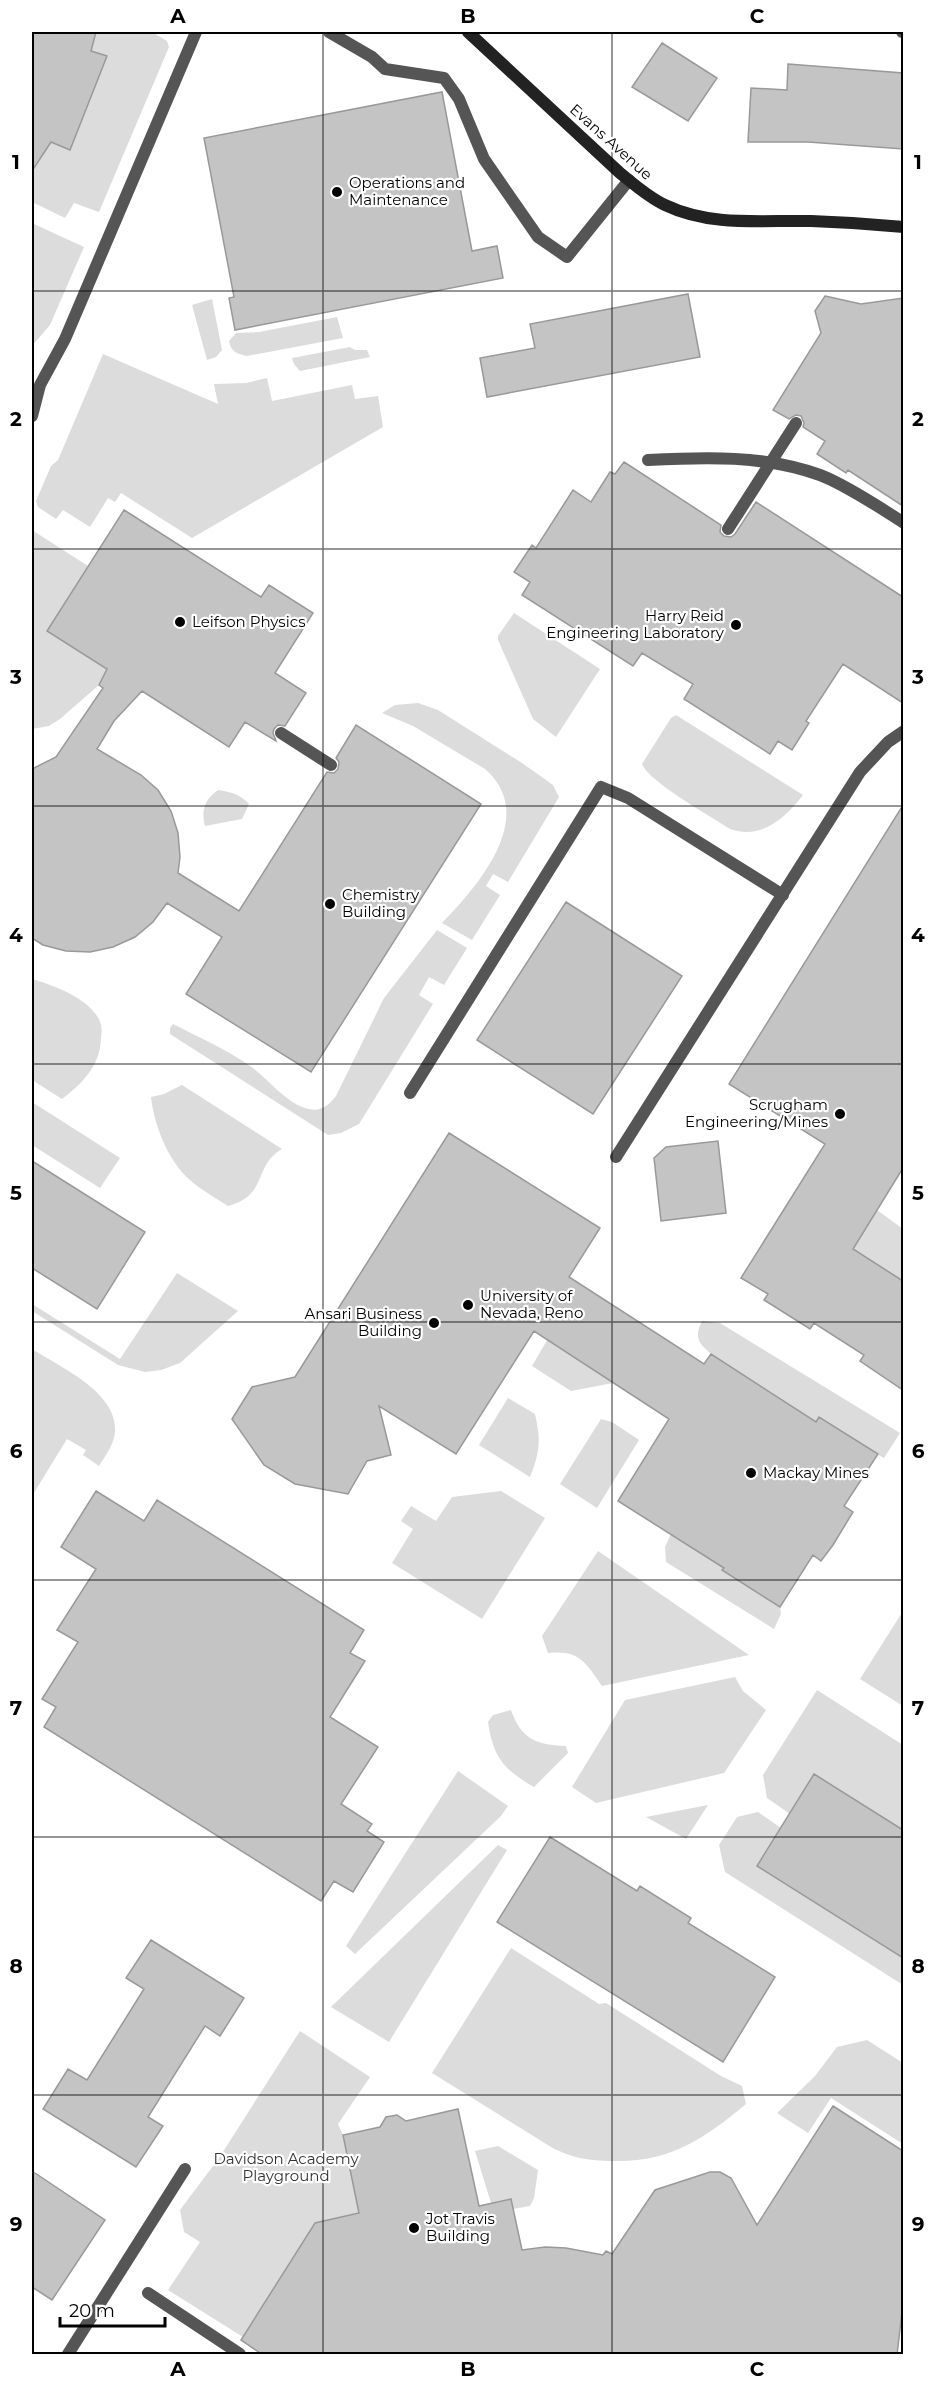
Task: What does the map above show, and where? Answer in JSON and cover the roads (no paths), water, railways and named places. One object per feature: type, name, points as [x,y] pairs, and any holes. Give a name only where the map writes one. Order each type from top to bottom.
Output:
[{"type":"street","points":[[32,416],[36,387],[65,339],[196,32]]},
{"type":"street","points":[[329,32],[372,57],[385,69],[444,78],[459,99],[484,159],[538,237],[567,257],[629,180]]},
{"type":"street","name":"Evans Avenue","points":[[468,32],[629,180],[666,205],[686,213],[721,220],[862,223],[903,227]]},
{"type":"street","points":[[728,530],[796,423]]},
{"type":"street","points":[[648,460],[699,457],[745,459],[788,467],[821,476],[903,523]]},
{"type":"street","points":[[616,1157],[860,772],[888,742],[903,731]]},
{"type":"street","points":[[281,733],[331,765]]},
{"type":"street","points":[[410,1093],[601,788],[628,798],[783,895]]},
{"type":"street","points":[[68,2355],[185,2169]]},
{"type":"street","points":[[148,2293],[240,2355]]},
{"type":"place","name":"Operations and Maintenance","points":[[337,192]]},
{"type":"place","name":"Leifson Physics","points":[[180,622]]},
{"type":"place","name":"Harry Reid Engineering Laboratory","points":[[736,625]]},
{"type":"place","name":"Chemistry Building","points":[[330,904]]},
{"type":"place","name":"Scrugham Engineering/Mines","points":[[840,1114]]},
{"type":"place","name":"University of Nevada, Reno","points":[[468,1305]]},
{"type":"place","name":"Ansari Business Building","points":[[434,1323]]},
{"type":"place","name":"Mackay Mines","points":[[751,1473]]},
{"type":"place","name":"Jot Travis Building","points":[[414,2228]]},
{"type":"park label","name":"Davidson Academy Playground","points":[[286,2168]]}]
